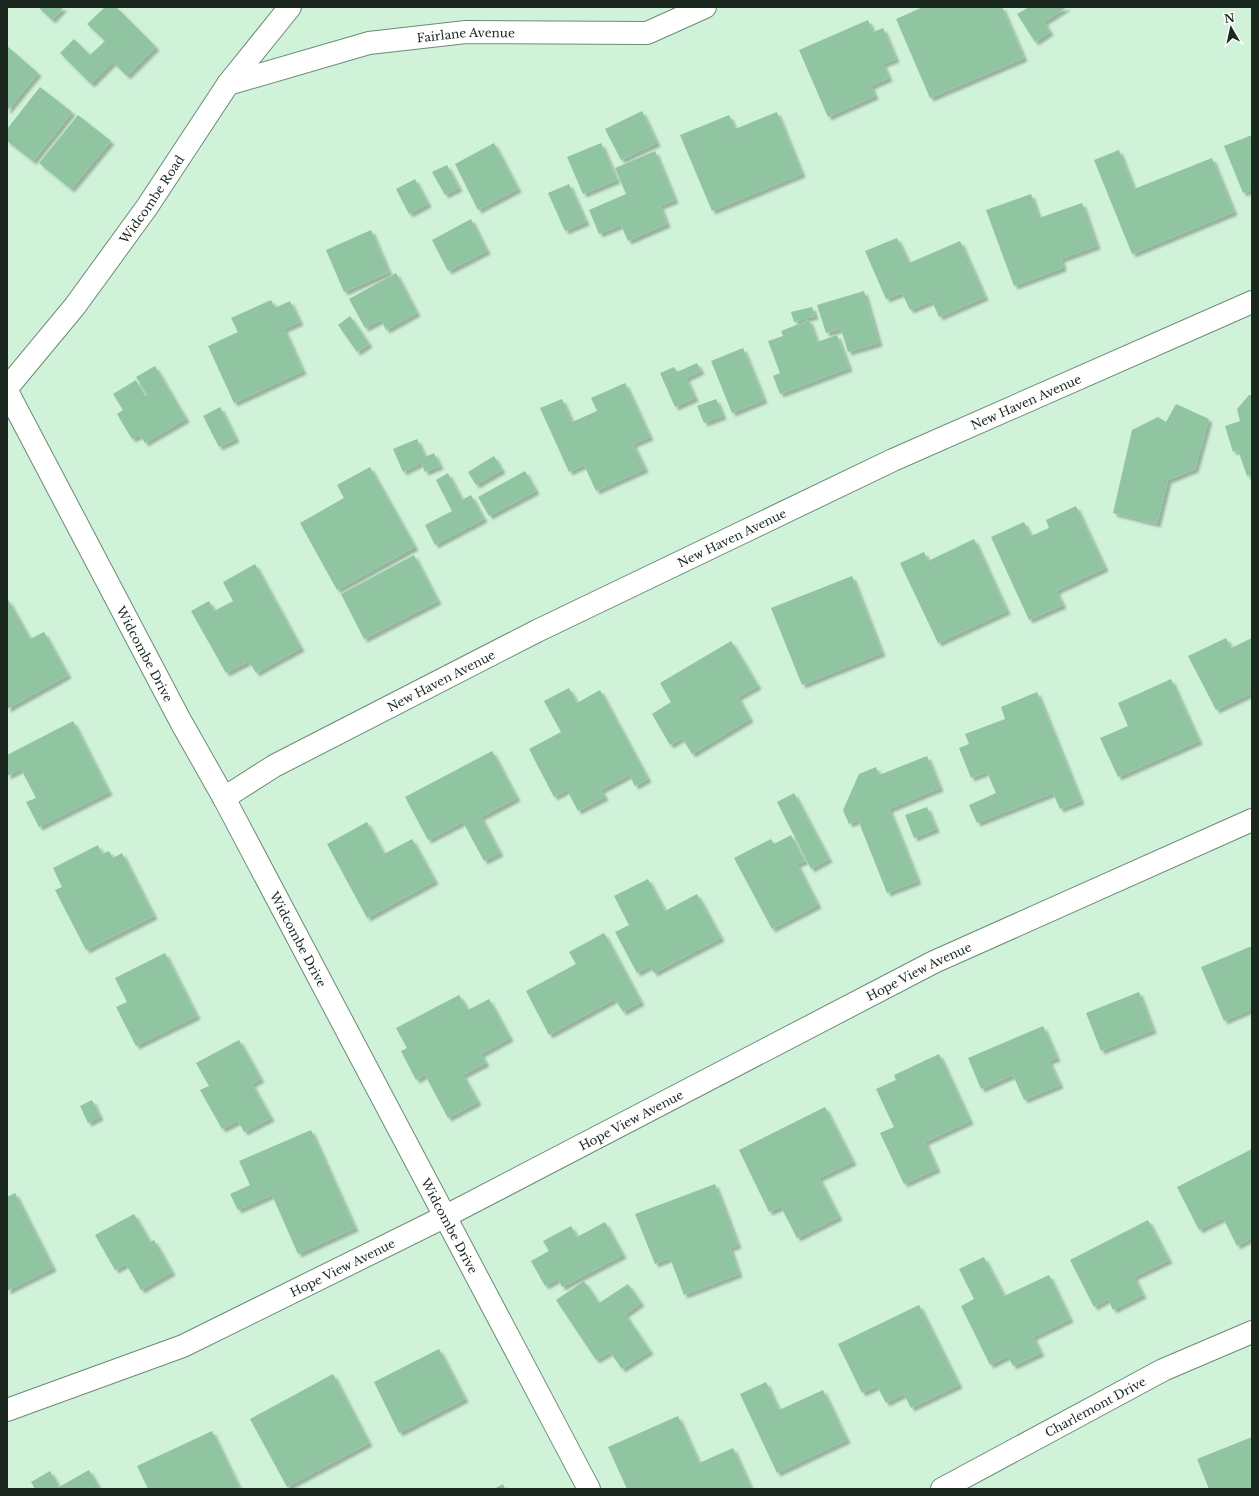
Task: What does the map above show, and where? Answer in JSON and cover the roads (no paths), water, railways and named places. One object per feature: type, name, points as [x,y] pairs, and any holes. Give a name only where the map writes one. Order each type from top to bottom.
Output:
[{"type":"street","name":"Widcombe Road","points":[[7,388],[74,306],[142,214],[228,84],[290,7]]},
{"type":"street","name":"Fairlane Avenue","points":[[228,84],[369,43],[466,32],[646,33],[705,7]]},
{"type":"street","name":"New Haven Avenue","points":[[224,798],[274,766],[544,628],[893,460],[1252,302]]},
{"type":"street","name":"Widcombe Drive","points":[[7,391],[181,722],[224,798],[589,1489]]},
{"type":"street","name":"Hope View Avenue","points":[[7,1410],[183,1346],[444,1217],[934,962],[1252,820]]},
{"type":"street","name":"Charlemont Drive","points":[[942,1489],[1163,1370],[1252,1332]]}]
